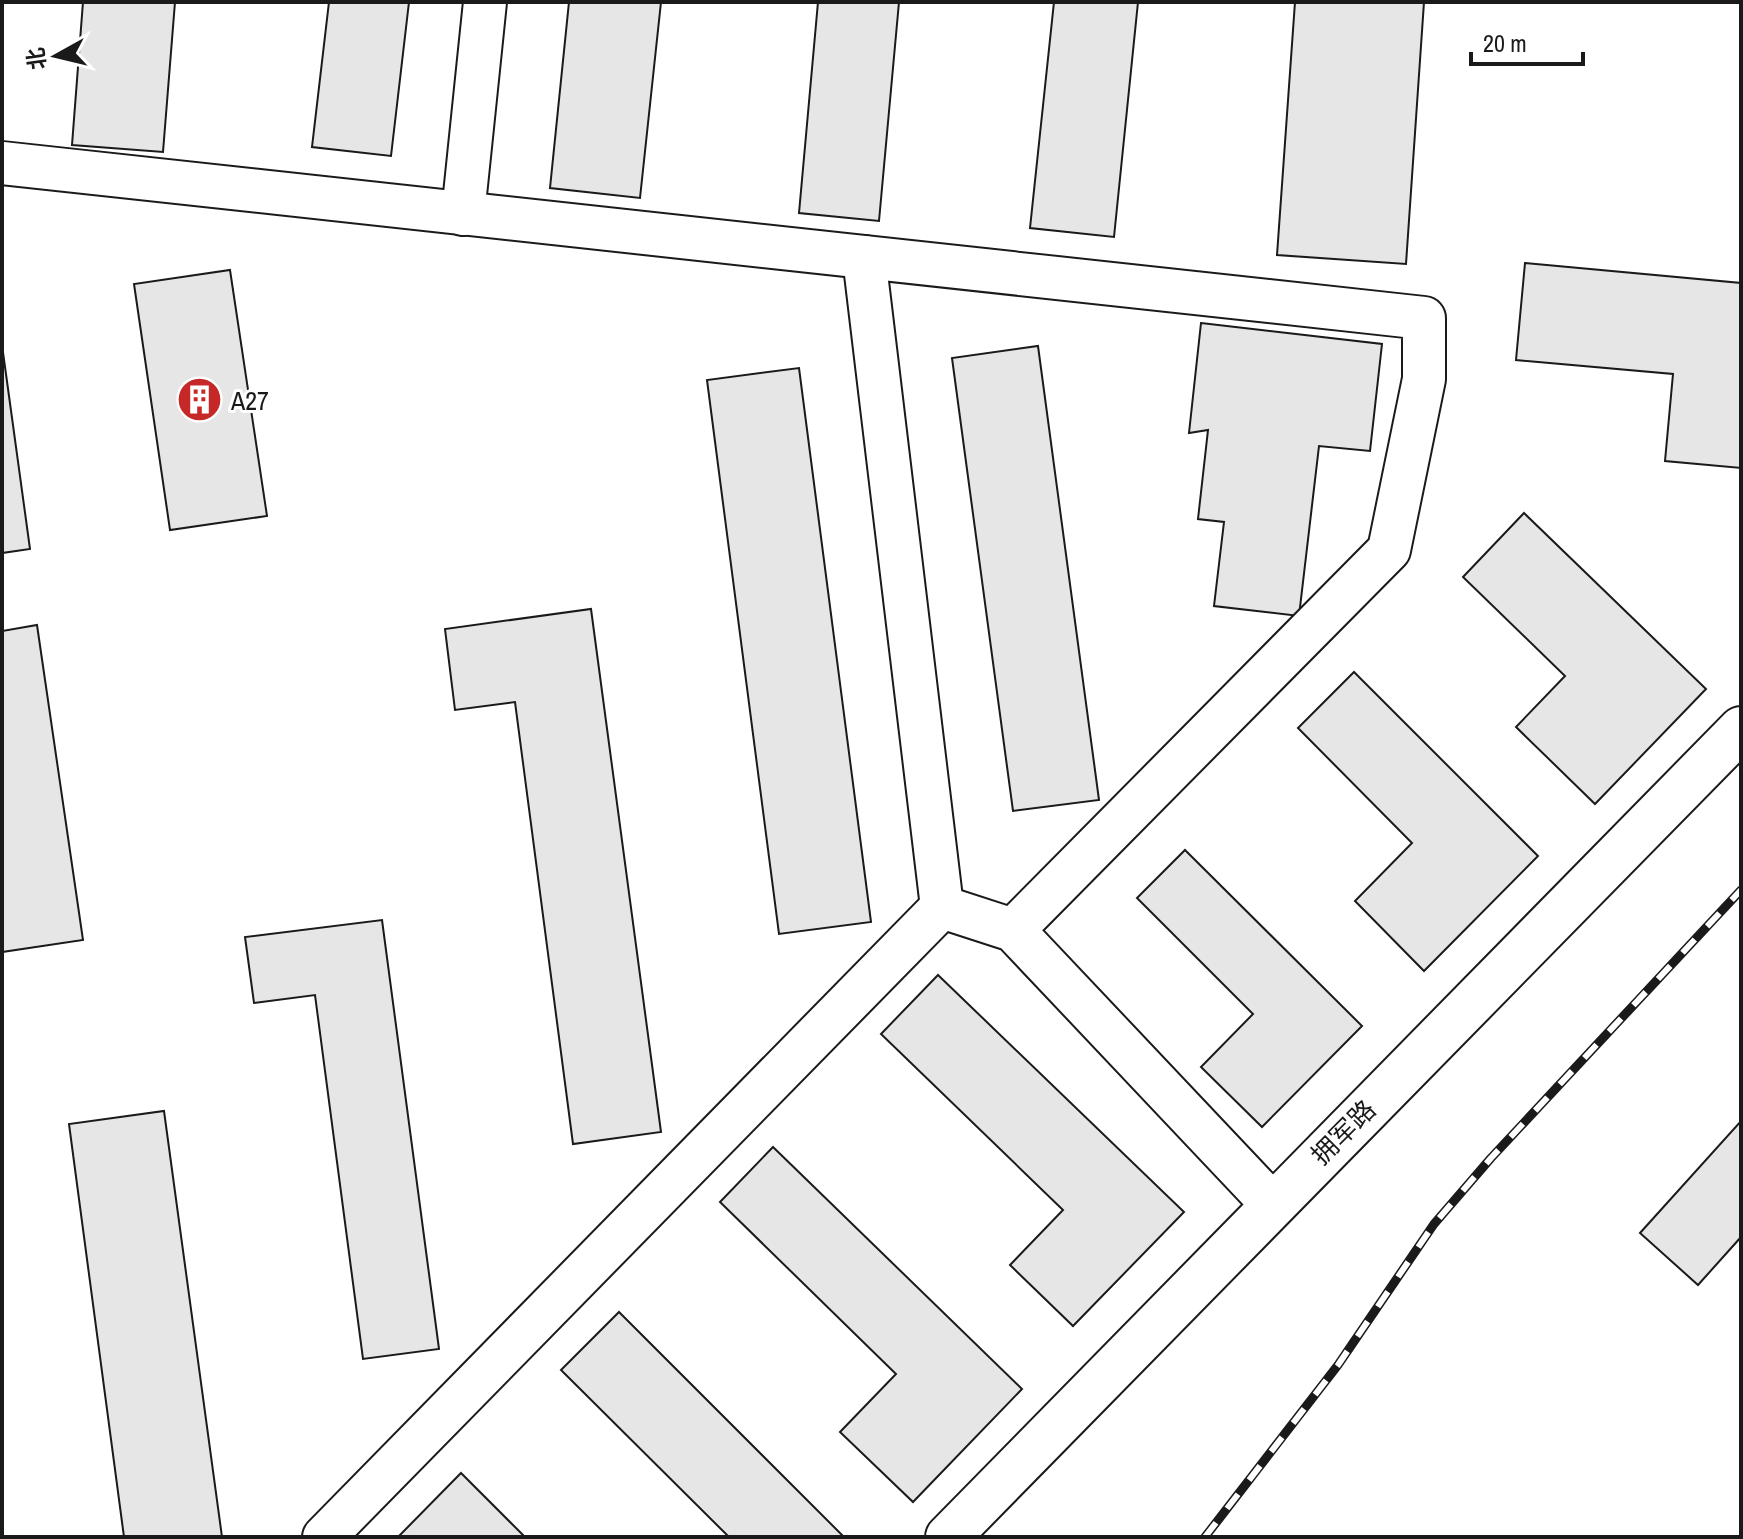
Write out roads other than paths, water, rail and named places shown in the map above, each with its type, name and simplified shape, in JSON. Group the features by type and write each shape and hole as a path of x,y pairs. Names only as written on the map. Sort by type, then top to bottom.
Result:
{"main road":[{"name":"拥军路","path":"948,1537 1741,729"}],"street":[{"path":"463,214 485,2"},
{"path":"2,163 1424,318 1424,379 1389,550 1013,930"},
{"path":"864,257 942,907"},
{"path":"942,907 1013,930 1272,1204"},
{"path":"324,1537 942,907"}],"railway":[{"path":"1205,1537 1338,1365 1434,1224 1491,1158 1741,890"}],"place":[{"name":"A27","path":"200,400"}]}
